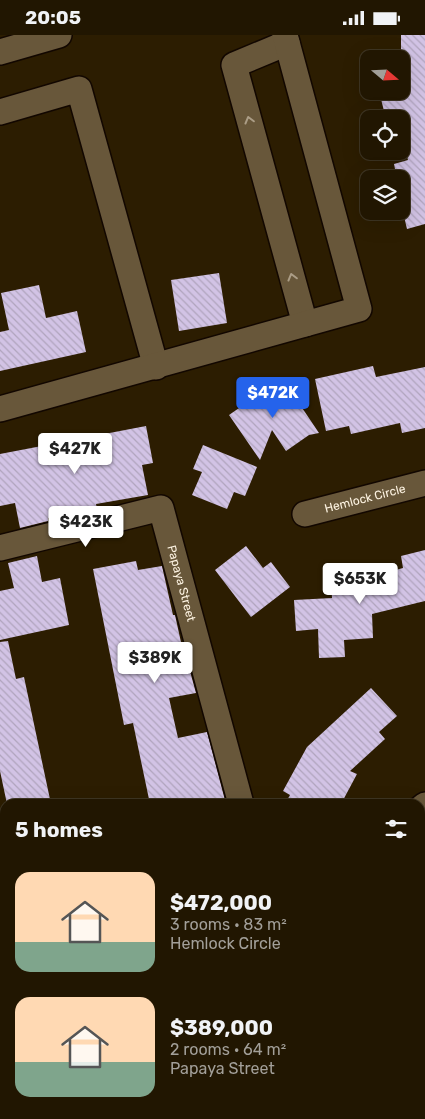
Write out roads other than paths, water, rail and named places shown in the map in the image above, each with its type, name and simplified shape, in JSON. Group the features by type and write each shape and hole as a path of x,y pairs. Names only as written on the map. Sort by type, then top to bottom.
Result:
{"street":[{"path":"0,52 59,35"},
{"path":"0,409 359,309 286,39 234,65 305,324"},
{"path":"0,112 79,89 156,367"},
{"name":"Hemlock Circle","path":"305,514 425,483"},
{"name":"Papaya Street","path":"0,548 161,508 240,799"}]}
